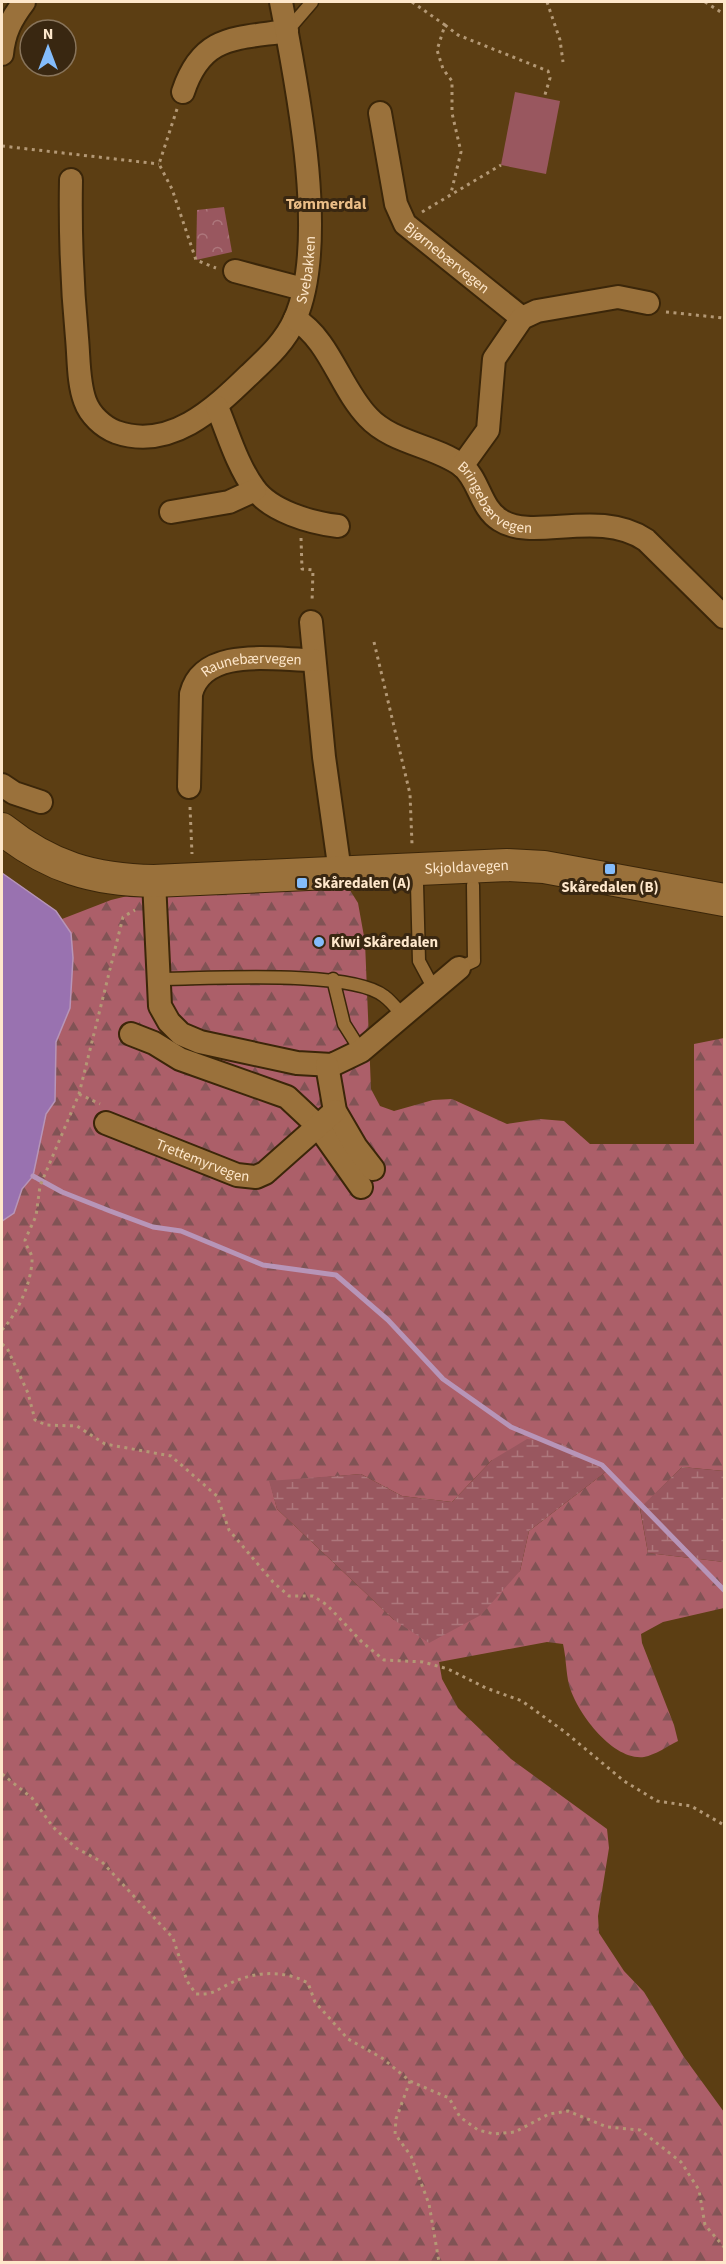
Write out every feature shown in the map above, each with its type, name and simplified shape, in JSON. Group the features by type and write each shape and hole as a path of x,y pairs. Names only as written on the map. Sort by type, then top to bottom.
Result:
{"main road":[{"name":"Skjoldavegen","path":"2,829 33,851 78,872 154,894 340,872 472,865 544,867 724,900"}],"street":[{"path":"2,54 10,21 24,2"},
{"name":"Svebakken","path":"71,180 70,256 80,378 86,402 95,418 108,429 128,436 148,437 172,431 199,420 217,407 276,350 295,319 303,289 311,242 310,206 281,2"},
{"path":"183,92 190,71 207,50 220,43 287,32"},
{"name":"Bjørnebærvegen","path":"380,113 396,204 405,224 522,318"},
{"path":"236,271 303,289"},
{"path":"462,466 488,430 495,359 522,318 537,310 618,297 648,303"},
{"name":"Bringebærvegen","path":"295,319 309,327 357,404 369,419 385,430 462,466 487,507 504,523 520,527 609,526 635,533 646,540 724,617"},
{"path":"217,407 255,490 284,510 323,524 338,526"},
{"path":"171,512 228,502 255,490"},
{"name":"Raunebærvegen","path":"311,622 313,660 340,872"},
{"name":"Raunebærvegen","path":"189,787 191,694 194,682 202,671 215,664 232,660 313,660"},
{"path":"2,785 14,793 41,802"},
{"path":"154,894 160,1006 169,1022 181,1034 221,1047 297,1063 327,1065 345,1060 361,1051 459,968"},
{"path":"131,1034 154,1043 180,1059 287,1097 327,1119 367,1178"},
{"path":"327,1065 327,1119"},
{"name":"Trettemyrvegen","path":"106,1123 246,1177 265,1173 327,1119"}],"lane":[{"path":"287,32 312,2"},
{"path":"417,884 419,961 434,989"},
{"path":"459,968 474,961 473,885"},
{"path":"333,979 344,1024 361,1051"},
{"path":"157,980 333,979 366,987 384,995 403,1016"}],"path":[{"path":"412,2 458,35 548,71 549,78 544,98"},
{"path":"547,2 560,40 563,62"},
{"path":"705,2 724,14"},
{"path":"445,25 437,50 443,69 452,81 452,113 462,153 455,169 451,193"},
{"path":"183,92 159,164 172,189 196,260 209,267 236,271"},
{"path":"2,146 159,164"},
{"path":"405,224 451,193 501,165"},
{"path":"648,303 671,314 724,318"},
{"path":"301,537 302,569 313,570 311,622"},
{"path":"374,642 410,794 412,852"},
{"path":"189,787 193,862"},
{"path":"2,1330 17,1309 28,1279 32,1254 25,1240 36,1216 40,1186 79,1094 123,917 138,909 154,894"},
{"path":"2,1344 7,1348 28,1393 35,1420 46,1425 77,1426 105,1444 171,1456 217,1496 229,1530 273,1582 289,1596 313,1596 327,1605 362,1642 384,1660 423,1662 448,1669 486,1688 522,1701 565,1732 624,1781 657,1801 690,1806 724,1825"},
{"path":"2,1774 32,1798 53,1827 76,1848 102,1862 173,1938 187,1981 196,1994 211,1995 232,1982 264,1974 294,1975 308,1983 315,2001 348,2039 382,2058 410,2081 449,2098 460,2117 478,2130 494,2134 515,2132 549,2114 568,2111 607,2127 640,2130 681,2162 699,2190 705,2225 724,2247"},
{"path":"410,2081 396,2119 395,2134 411,2156 429,2204 439,2262"}],"green space":[{"path":"515,92 560,101 546,174 501,165"},
{"path":"224,207 232,252 196,260 197,210"},
{"path":"348,887 358,903 365,942 371,1089 380,1106 394,1111 433,1100 452,1099 507,1124 540,1119 564,1121 590,1144 694,1144 694,1044 724,1038 724,1471 682,1467 640,1509 648,1553 724,1562 724,1608 663,1622 641,1634 642,1643 678,1741 644,1757 632,1756 609,1743 588,1721 573,1696 568,1680 563,1644 547,1642 439,1662 442,1679 458,1708 511,1759 607,1829 609,1848 598,1916 599,1933 624,1971 644,1992 684,2057 724,2112 724,2262 2,2262 2,1221 14,1213 22,1189 33,1176 46,1114 55,1101 56,1042 70,1008 73,958 71,933 62,919 111,900 144,892","holes":["492,1460 607,1471 529,1531 520,1571 394,1620 277,1509 270,1482 361,1474 402,1496 452,1502"]},
{"path":"527,1439 561,1443 607,1471 529,1531 520,1571 481,1615 429,1643 394,1620 277,1509 269,1481 361,1474 402,1496 452,1502 492,1460"},
{"path":"682,1467 724,1471 724,1562 648,1553 640,1508"}],"shaded area":[{"path":"2,873 56,911 71,933 73,958 70,1008 56,1042 55,1101 46,1114 33,1176 22,1189 14,1213 2,1221"}],"waterway":[{"path":"33,1176 62,1192 110,1211 153,1227 181,1231 263,1265 336,1275 388,1320 443,1379 511,1427 602,1465 724,1590"}],"place":[{"name":"Skåredalen (B)","path":"610,869"},
{"name":"Skåredalen (A)","path":"302,883"},
{"name":"Kiwi Skåredalen","path":"319,942"}],"district":[{"name":"Tømmerdal","path":"326,204"}]}
